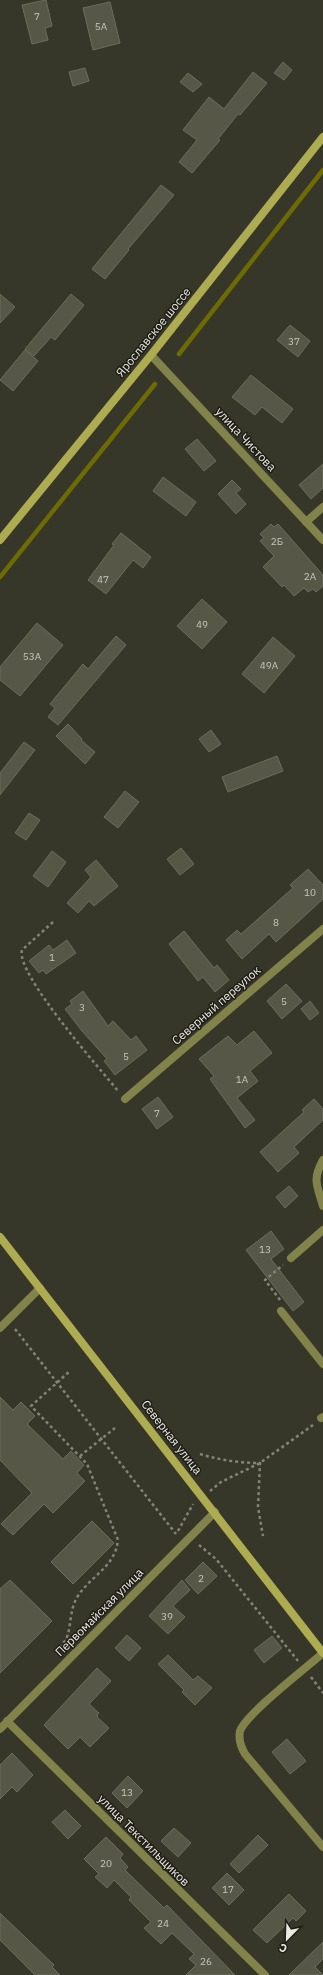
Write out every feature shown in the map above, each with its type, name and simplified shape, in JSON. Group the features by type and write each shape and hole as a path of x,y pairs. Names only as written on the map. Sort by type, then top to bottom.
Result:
{"main road":[{"name":"Ярославское шоссе","path":"0,540 151,355 323,137"},
{"name":"Северная улица","path":"0,1237 323,1653"}],"street":[{"name":"улица Чистова","path":"151,355 323,540"},
{"path":"306,522 323,507"},
{"name":"Северный переулок","path":"125,1099 323,929"},
{"path":"323,1160 316,1173 316,1184 323,1206"},
{"path":"291,1258 323,1230"},
{"path":"0,1328 40,1288"},
{"path":"281,1311 323,1364"},
{"name":"Первомайская улица","path":"0,1729 215,1512"},
{"path":"323,1653 256,1710 240,1731 239,1742 245,1754 323,1847"},
{"name":"улица Текстильщиков","path":"7,1722 265,1975"}],"path":[{"path":"53,922 22,950 22,960 33,981 63,1024 125,1099"},
{"path":"281,1311 280,1299 265,1280 291,1258"},
{"path":"8,1320 176,1534"},
{"path":"54,1659 67,1637 70,1615 79,1594 113,1558 117,1550 118,1540 87,1464 31,1406 70,1371"},
{"path":"221,1482 260,1463 322,1418"},
{"path":"80,1456 115,1428"},
{"path":"200,1454 227,1461 260,1463"},
{"path":"260,1463 258,1507 263,1536"},
{"path":"200,1546 216,1559 323,1693"}],"building":[{"path":"46,0 52,26 45,28 48,40 32,44 22,5"},
{"path":"110,2 120,43 93,50 83,8"},
{"path":"283,62 292,70 284,80 274,73"},
{"path":"85,68 89,81 73,86 69,72"},
{"path":"253,72 267,83 240,115 238,114 218,139 220,140 192,173 179,162 197,140 183,130 209,97 224,109"},
{"path":"188,73 202,84 193,92 180,82"},
{"path":"161,185 174,195 128,249 129,250 105,279 92,269"},
{"path":"0,294 15,307 0,323"},
{"path":"71,294 84,305 55,340 51,337 34,356 25,349"},
{"path":"290,325 310,341 298,357 277,340"},
{"path":"25,350 38,361 13,391 0,380"},
{"path":"251,375 293,409 282,423 262,407 255,415 232,397"},
{"path":"197,439 216,461 204,471 185,449"},
{"path":"323,464 323,488 311,499 299,485"},
{"path":"163,477 196,502 186,516 153,491"},
{"path":"232,480 241,489 236,493 246,504 236,514 218,494"},
{"path":"271,524 274,527 278,524 323,575 323,586 316,592 313,589 308,592 304,588 294,596 284,585 282,587 263,567 274,556 260,541 264,538 260,534"},
{"path":"121,533 151,557 143,568 133,560 106,594 88,580"},
{"path":"202,599 227,622 202,649 177,626"},
{"path":"37,623 63,645 20,696 0,680 0,667"},
{"path":"116,636 126,645 58,725 48,717 55,708 50,704 83,664 88,669"},
{"path":"273,637 295,656 264,693 242,674"},
{"path":"68,724 82,739 81,740 95,752 85,764 56,736"},
{"path":"211,730 221,744 209,752 199,739"},
{"path":"24,742 35,750 0,795 0,773"},
{"path":"277,756 283,771 228,792 222,777"},
{"path":"125,791 139,802 118,828 104,817"},
{"path":"29,813 40,820 26,840 15,833"},
{"path":"181,848 194,864 180,875 167,859"},
{"path":"52,851 66,862 48,887 33,876"},
{"path":"96,860 118,886 94,906 89,901 78,913 67,903 91,877 85,870"},
{"path":"308,869 323,885 323,899 276,942 269,934 242,959 226,940 237,930 241,934 293,888 290,885"},
{"path":"184,931 214,968 217,965 229,980 215,992 203,977 198,981 169,944"},
{"path":"67,940 76,953 46,974 43,970 39,973 29,961 49,945 53,950"},
{"path":"286,984 302,1001 282,1019 267,1001"},
{"path":"83,991 108,1026 113,1021 131,1040 136,1036 147,1050 115,1075 104,1061 107,1059 65,1009 72,1004 70,1001"},
{"path":"310,1001 319,1013 310,1020 301,1009"},
{"path":"254,1031 272,1053 250,1071 258,1081 237,1098 255,1120 245,1128 210,1079 214,1076 199,1059 228,1036 237,1045"},
{"path":"158,1097 173,1117 157,1129 142,1109"},
{"path":"314,1099 323,1109 323,1120 294,1147 299,1153 278,1172 260,1152 304,1112 302,1110"},
{"path":"289,1186 298,1196 285,1208 276,1197"},
{"path":"271,1231 284,1249 271,1259 304,1302 293,1311 246,1250"},
{"path":"0,1397 13,1410 21,1402 35,1416 27,1424 63,1459 71,1451 84,1465 77,1473 85,1481 53,1513 44,1504 13,1535 1,1524 32,1493 0,1460"},
{"path":"92,1521 114,1543 73,1584 51,1562"},
{"path":"203,1562 217,1576 198,1594 185,1580"},
{"path":"10,1580 52,1621 0,1673 0,1589"},
{"path":"182,1580 190,1590 173,1606 185,1617 168,1634 149,1616"},
{"path":"127,1635 141,1648 129,1661 115,1648"},
{"path":"272,1636 282,1648 264,1663 254,1650"},
{"path":"168,1655 193,1680 198,1676 212,1688 195,1705 182,1692 184,1690 158,1664"},
{"path":"97,1668 111,1681 89,1704 99,1713 97,1715 98,1718 109,1728 90,1747 80,1737 68,1749 44,1725"},
{"path":"287,1739 306,1761 290,1774 272,1752"},
{"path":"12,1753 33,1775 17,1792 12,1787 0,1799 0,1765"},
{"path":"128,1776 143,1791 127,1808 112,1793"},
{"path":"65,1810 81,1826 68,1839 52,1822"},
{"path":"174,1828 191,1843 178,1857 161,1841"},
{"path":"258,1835 268,1845 239,1873 230,1864"},
{"path":"106,1837 123,1854 120,1858 128,1867 125,1870 164,1908 167,1905 235,1975 186,1975 196,1965 189,1959 194,1954 172,1933 161,1944 144,1928 151,1922 129,1900 131,1897 114,1880 107,1888 95,1877 99,1874 84,1859"},
{"path":"227,1873 244,1890 229,1905 212,1888"},
{"path":"289,1894 306,1911 296,1921 293,1918 267,1943 253,1930"},
{"path":"0,1913 54,1965 52,1967 60,1975 35,1975 0,1940"},
{"path":"323,1942 323,1959 315,1967 323,1975 289,1975"}],"waterway":[{"path":"179,354 323,170"},
{"path":"0,577 155,384"}]}
